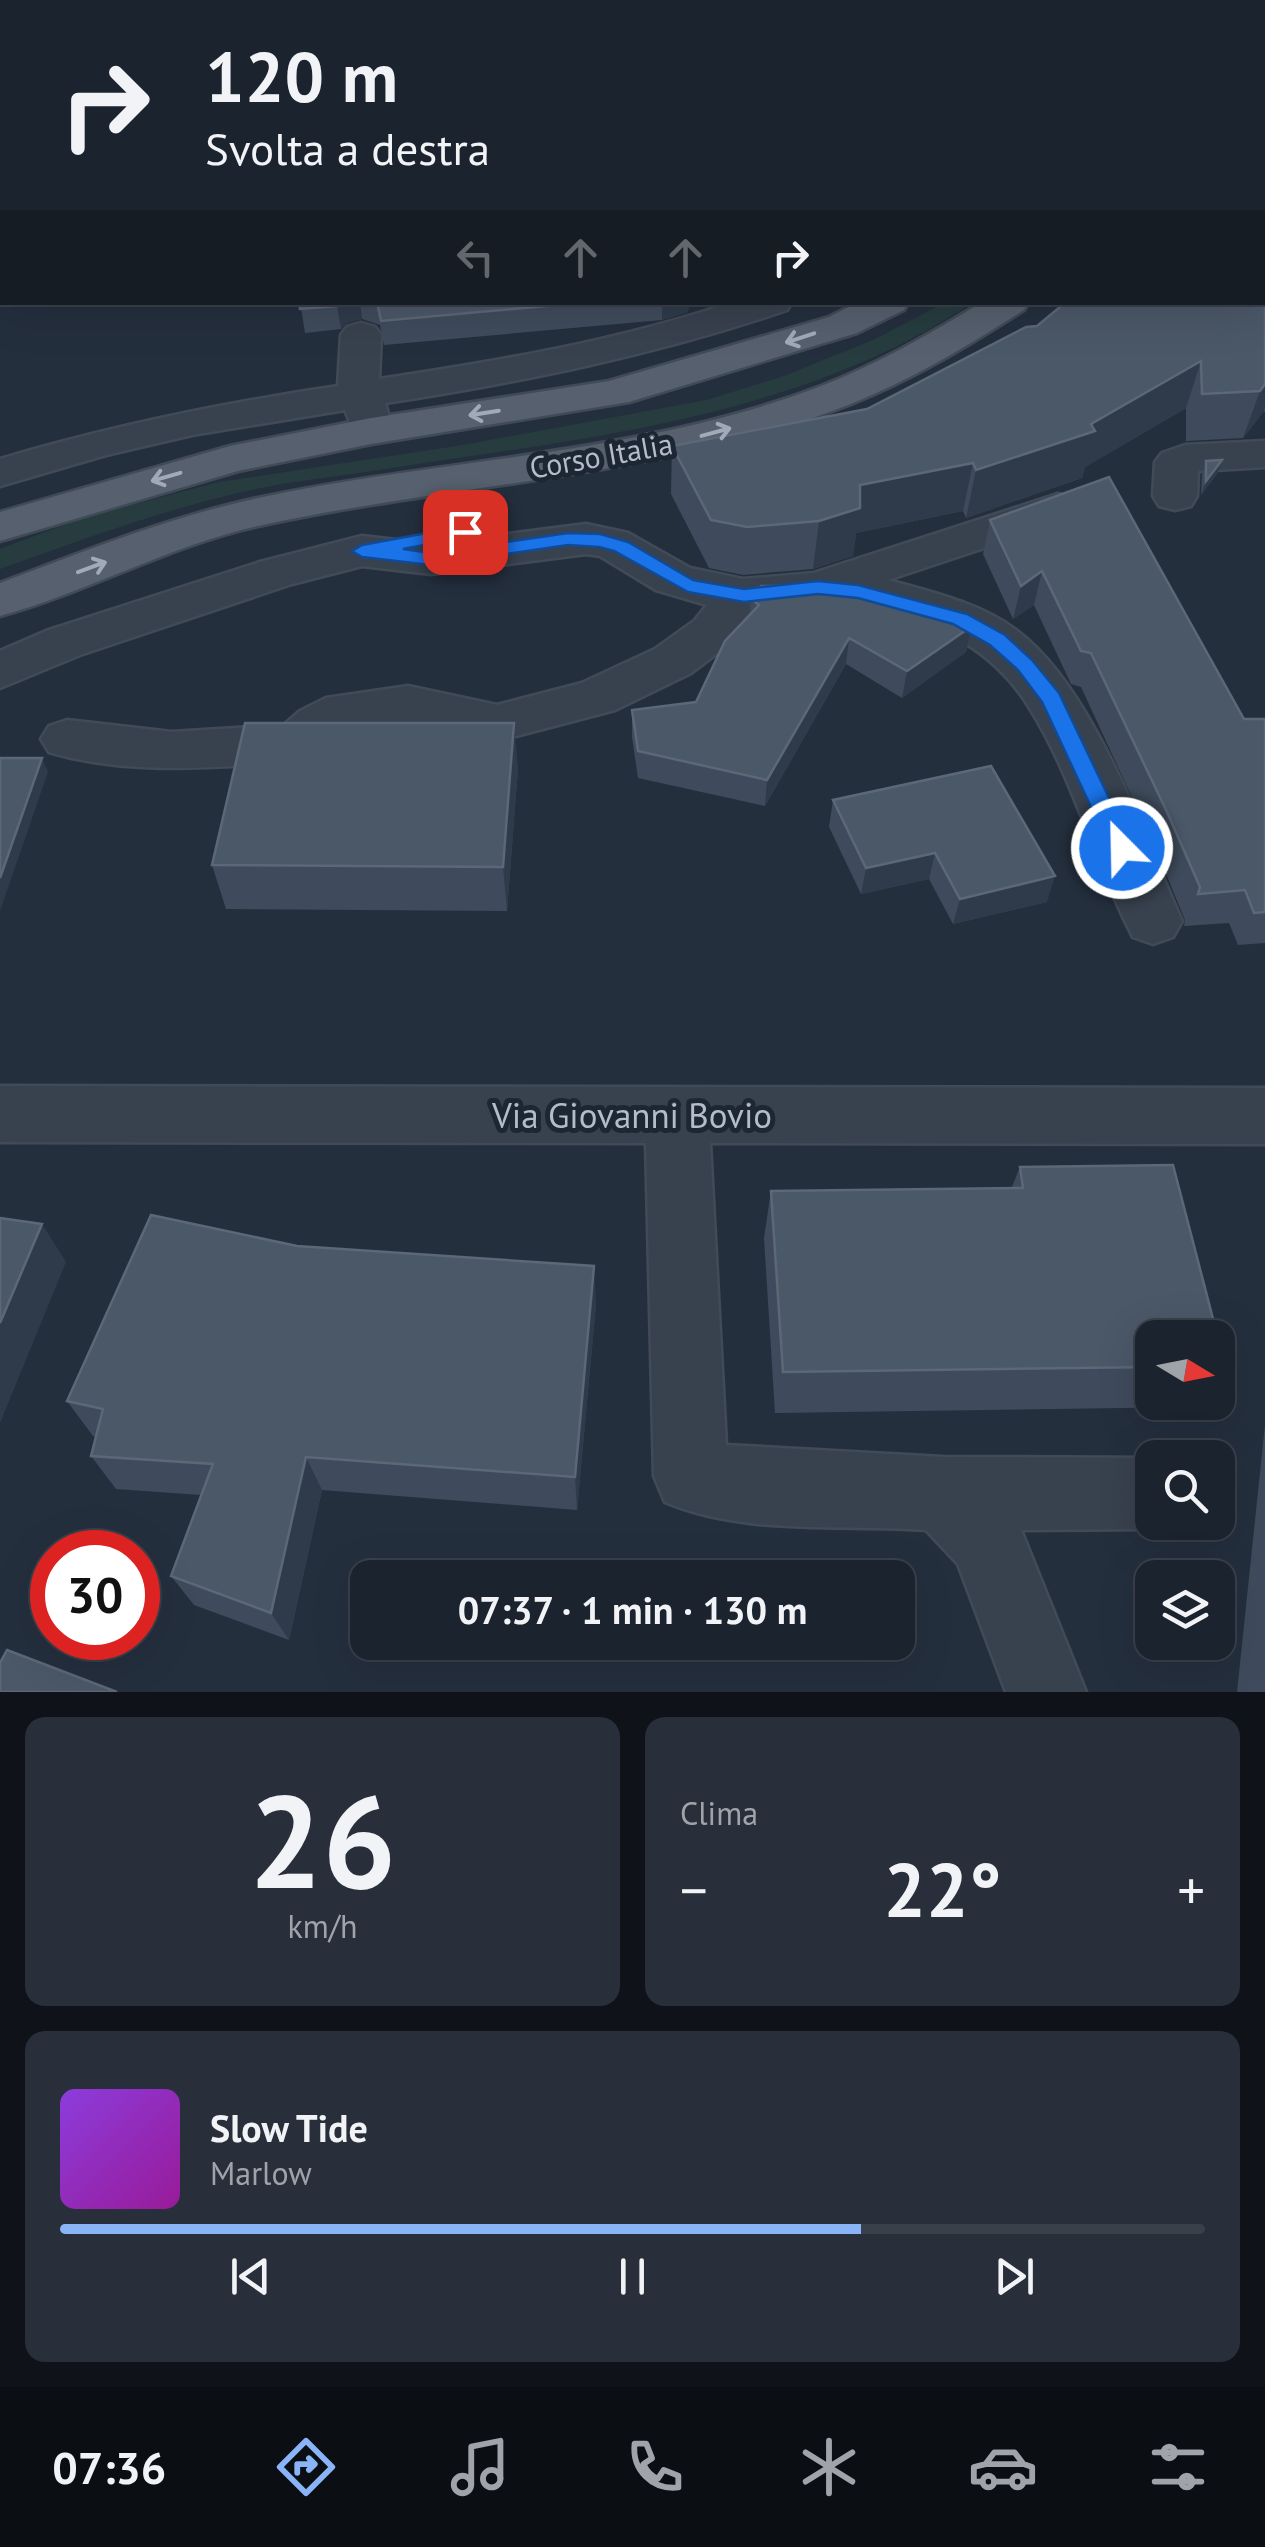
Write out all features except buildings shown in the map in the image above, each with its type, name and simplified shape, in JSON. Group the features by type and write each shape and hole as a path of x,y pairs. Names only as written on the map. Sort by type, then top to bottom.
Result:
{"main road":[{"name":"Corso Italia","path":"0,527 230,459 367,412 614,392 826,330 883,305"},
{"name":"Corso Italia","path":"0,600 256,513 668,445 808,408 919,361 1005,305"}],"street":[{"name":"Corso Italia","path":"0,473 52,455 243,412 367,412 702,330 765,305"},
{"path":"361,335 358,384 367,412"},
{"path":"1175,496 1177,462 1185,458 1265,454"},
{"path":"818,588 952,545 1098,491"},
{"path":"0,671 81,637 277,573 362,551 634,508"},
{"path":"362,551 431,559 568,539 600,540 621,546 688,586 744,595 818,588 887,596 960,619 998,640 1025,665 1051,698 1090,775 1153,921"},
{"path":"67,739 172,751 297,743 318,724 344,711 408,704 497,723 596,697 673,661 711,633 744,595"},
{"name":"Via Giovanni Bovio","path":"0,1114 1265,1116"},
{"path":"677,1115 691,1476 737,1486 868,1488 943,1494 1135,1492"},
{"path":"943,1494 987,1538 1046,1692"}],"green space":[{"path":"940,305 969,305 904,342 833,374 759,399 605,435 255,489 148,518 0,569 0,549 85,517 219,482 463,445 706,400 784,376 875,339"}],"route":[{"path":"465,532 362,551 431,559 568,539 600,540 621,546 688,586 744,595 818,588 858,592 887,596 960,619 998,640 1025,665 1051,698 1122,848"}]}
